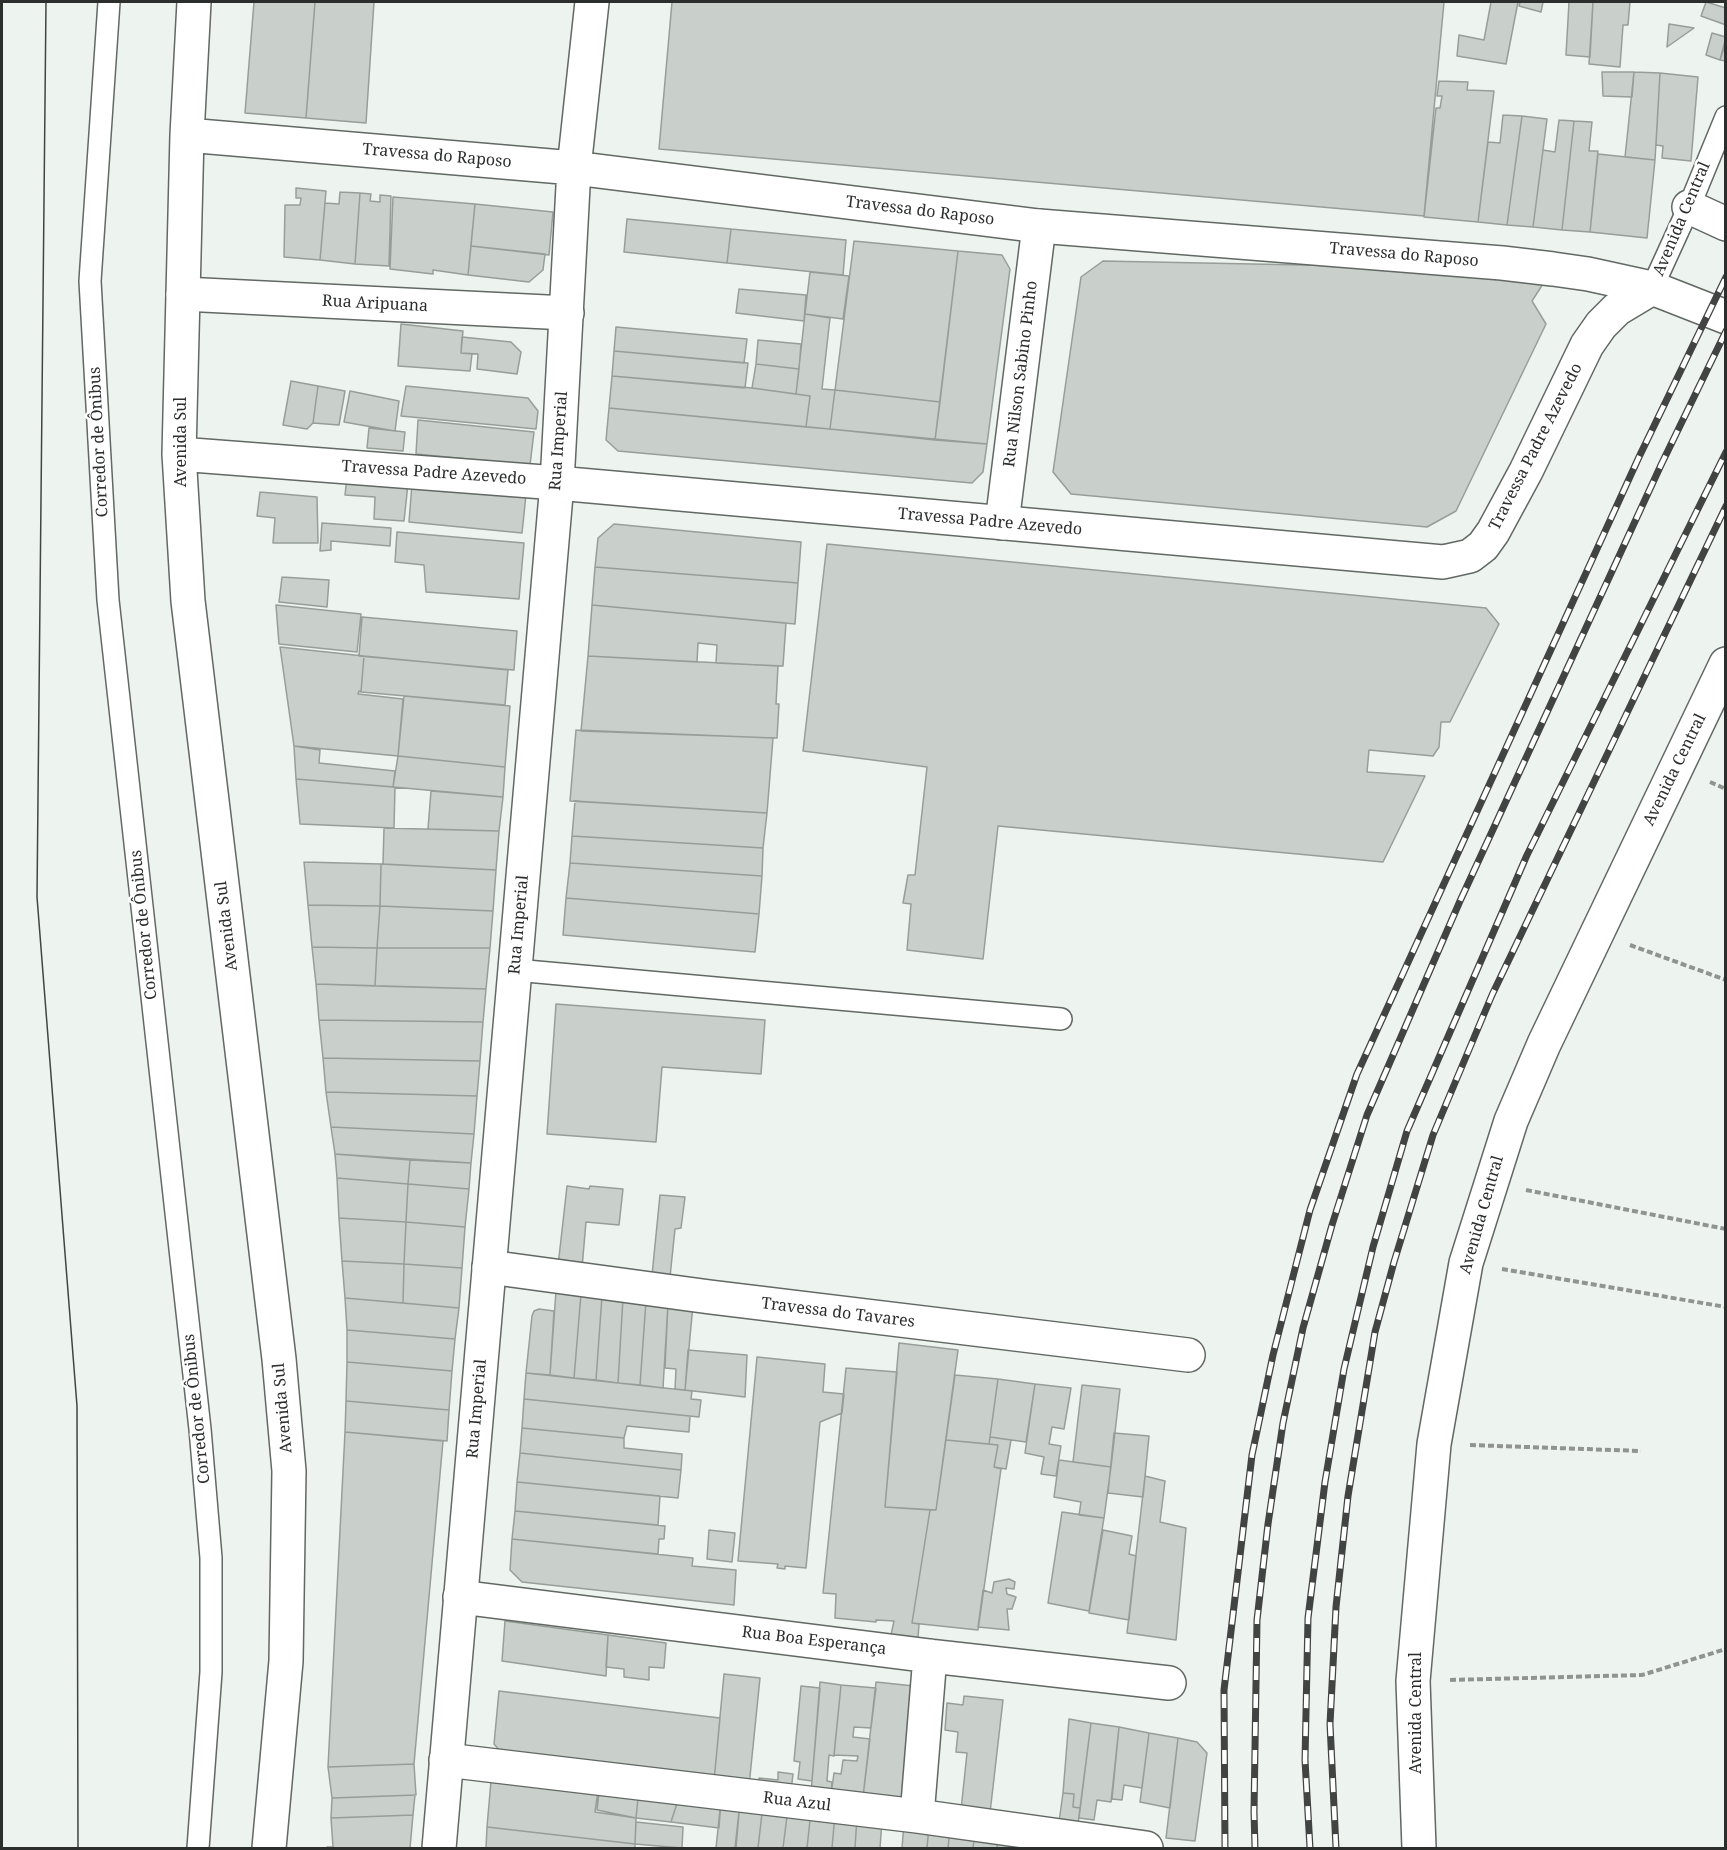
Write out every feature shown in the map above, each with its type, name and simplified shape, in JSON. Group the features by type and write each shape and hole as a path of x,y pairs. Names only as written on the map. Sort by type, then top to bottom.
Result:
{"street":[{"name":"Avenida Sul","path":"194,2 187,135 179,454 188,601 277,1348 289,1472 286,1661 269,1848"},
{"name":"Rua Imperial","path":"439,1848 557,483 574,168 592,2"},
{"name":"Travessa do Raposo","path":"187,135 574,168 1039,226 1512,264 1588,273 1652,288 1725,317"},
{"path":"1689,207 1725,224"},
{"name":"Rua Nilson Sabino Pinho","path":"1002,523 1039,226"},
{"name":"Travessa Padre Azevedo","path":"179,454 557,483 1443,562 1470,556 1483,546 1493,532 1587,345 1601,325 1617,309 1652,288"},
{"name":"Rua Aripuana","path":"183,294 567,313"},
{"name":"Avenida Central","path":"1419,1848 1413,1681 1434,1444 1466,1263 1490,1183 1525,1088 1596,933 1725,664"},
{"name":"Travessa do Tavares","path":"489,1267 734,1300 1188,1355"},
{"name":"Rua Boa Esperança","path":"460,1597 930,1656 1168,1683"},
{"path":"917,1816 930,1656"},
{"name":"Rua Azul","path":"446,1760 917,1816 1146,1848"}],"lane":[{"name":"Corredor de Ônibus","path":"109,2 90,281 108,600 200,1429 211,1558 211,1672 198,1848"},
{"name":"Avenida Central","path":"1652,288 1689,207 1725,117"},
{"path":"515,970 1061,1019"}],"path":[{"path":"1596,933 1725,980"},
{"path":"1490,1183 1725,1228"},
{"path":"1466,1263 1725,1307"},
{"path":"1434,1444 1641,1451"},
{"path":"1413,1681 1642,1675 1725,1649"}],"building":[{"path":"254,2 315,2 306,118 245,113"},
{"path":"315,2 374,2 366,123 306,118"},
{"path":"672,2 1444,2 1424,216 659,149"},
{"path":"1491,2 1518,2 1506,64 1457,56 1459,35 1484,40"},
{"path":"1520,2 1543,2 1541,12 1519,6"},
{"path":"1569,2 1593,2 1590,57 1566,55"},
{"path":"1593,2 1630,2 1628,25 1623,25 1620,67 1589,64"},
{"path":"1706,2 1726,8 1726,25 1701,16"},
{"path":"1669,24 1694,28 1667,47"},
{"path":"1712,33 1726,37 1720,60 1706,55"},
{"path":"1726,42 1726,61 1720,60"},
{"path":"1602,72 1634,72 1632,97 1603,96"},
{"path":"1634,72 1660,73 1655,160 1625,157"},
{"path":"1660,73 1698,77 1691,161 1662,158 1663,146 1656,145"},
{"path":"1439,81 1468,82 1467,90 1494,91 1478,222 1424,217 1436,108 1440,108 1442,96 1437,96"},
{"path":"1503,115 1522,116 1507,225 1478,222 1488,142 1500,143"},
{"path":"1522,116 1547,119 1533,227 1507,225"},
{"path":"1559,120 1574,121 1562,230 1533,227 1543,150 1555,152"},
{"path":"1574,121 1592,122 1589,151 1598,151 1590,232 1562,230"},
{"path":"1598,154 1655,160 1647,238 1590,232"},
{"path":"296,188 326,191 320,260 284,257 285,205 300,205 301,198 296,198"},
{"path":"340,192 360,193 355,264 320,260 325,203 339,204"},
{"path":"360,193 371,194 370,201 380,202 380,195 391,196 389,266 355,264"},
{"path":"393,197 475,204 468,275 433,270 433,274 390,269"},
{"path":"475,204 553,212 549,255 471,246"},
{"path":"627,219 731,229 727,263 624,252"},
{"path":"731,229 846,240 843,275 727,263"},
{"path":"854,241 958,251 940,402 835,390"},
{"path":"471,246 545,254 543,270 529,282 468,275"},
{"path":"958,251 1002,255 1010,269 987,444 935,440"},
{"path":"1103,261 1552,270 1532,301 1546,324 1456,511 1427,527 1071,494 1053,472 1081,277"},
{"path":"810,272 849,276 843,319 805,314"},
{"path":"739,289 806,295 804,321 736,313"},
{"path":"805,314 830,318 822,389 835,390 830,429 806,427 810,396 796,394"},
{"path":"401,324 463,331 461,353 472,354 470,371 398,366"},
{"path":"616,327 747,339 744,363 614,351"},
{"path":"462,337 511,342 521,352 517,374 477,369 478,354 461,353"},
{"path":"758,340 801,344 799,369 756,364"},
{"path":"614,351 748,363 745,388 612,376"},
{"path":"756,364 799,369 796,394 752,388"},
{"path":"612,376 752,388 810,396 806,427 609,408"},
{"path":"291,381 318,386 313,423 307,429 283,425"},
{"path":"318,386 345,391 339,425 313,423"},
{"path":"406,386 528,398 538,411 536,429 401,416"},
{"path":"835,390 940,402 935,440 830,429"},
{"path":"350,391 399,401 395,431 344,422"},
{"path":"609,408 987,444 983,472 972,483 618,451 606,440"},
{"path":"418,420 534,432 530,465 416,454"},
{"path":"369,428 405,432 403,451 367,448"},
{"path":"347,477 408,484 404,521 374,519 375,497 345,495"},
{"path":"412,484 526,495 522,533 409,522"},
{"path":"260,492 317,497 318,543 273,543 275,518 257,516"},
{"path":"322,523 391,528 390,546 331,541 331,550 320,551"},
{"path":"614,524 801,542 798,583 595,567 598,538"},
{"path":"397,532 524,543 519,599 426,592 424,565 395,562"},
{"path":"827,544 1486,608 1499,624 1450,722 1441,722 1439,747 1433,756 1369,750 1367,772 1425,776 1383,862 998,826 983,959 907,950 911,904 903,903 908,875 915,875 927,767 803,751"},
{"path":"595,567 798,583 795,624 592,605"},
{"path":"282,577 329,580 327,607 279,602"},
{"path":"276,605 361,614 357,652 279,644"},
{"path":"592,605 786,623 783,666 716,663 717,645 698,643 697,662 588,656"},
{"path":"362,617 517,631 514,670 359,656"},
{"path":"280,647 364,656 361,692 359,691 358,694 403,699 398,756 294,746"},
{"path":"364,656 508,670 505,705 361,692"},
{"path":"588,656 778,666 777,738 581,731"},
{"path":"404,696 510,706 505,767 398,756"},
{"path":"576,730 773,738 767,813 570,801"},
{"path":"294,746 320,750 319,763 395,771 393,787 296,779"},
{"path":"398,756 505,767 503,797 393,787"},
{"path":"296,779 395,787 394,828 300,824"},
{"path":"431,791 503,797 499,831 428,829"},
{"path":"575,801 767,813 763,848 572,836"},
{"path":"384,828 499,831 496,870 383,864"},
{"path":"572,836 763,848 762,876 570,863"},
{"path":"304,862 381,864 380,906 308,905"},
{"path":"570,863 762,876 759,914 566,898"},
{"path":"381,864 496,870 493,911 380,906"},
{"path":"566,898 759,914 755,952 563,935"},
{"path":"308,905 380,906 377,948 312,947"},
{"path":"380,906 493,911 490,948 377,948"},
{"path":"312,947 377,948 375,986 316,984"},
{"path":"377,948 490,948 486,989 375,986"},
{"path":"316,984 486,989 483,1022 319,1020"},
{"path":"556,1004 765,1020 761,1074 662,1067 656,1142 547,1134"},
{"path":"319,1020 483,1022 480,1061 323,1058"},
{"path":"323,1058 480,1061 477,1096 326,1092"},
{"path":"326,1092 477,1096 474,1134 331,1127"},
{"path":"331,1127 474,1134 471,1163 335,1154"},
{"path":"335,1154 410,1160 408,1184 337,1178"},
{"path":"410,1160 471,1163 469,1189 408,1184"},
{"path":"337,1178 408,1184 406,1222 339,1218"},
{"path":"408,1184 469,1189 465,1227 406,1222"},
{"path":"567,1186 589,1189 590,1186 623,1189 619,1225 586,1222 582,1268 558,1266"},
{"path":"660,1195 685,1197 681,1228 675,1229 670,1277 652,1275"},
{"path":"339,1218 406,1222 404,1264 342,1261"},
{"path":"406,1222 465,1227 462,1268 404,1264"},
{"path":"342,1261 404,1264 403,1303 345,1298"},
{"path":"404,1264 462,1268 459,1308 403,1303"},
{"path":"556,1291 581,1294 574,1378 550,1375"},
{"path":"581,1294 602,1296 596,1380 574,1378"},
{"path":"602,1296 623,1298 618,1383 596,1380"},
{"path":"345,1298 459,1308 455,1339 347,1330"},
{"path":"623,1298 646,1301 640,1385 618,1383"},
{"path":"646,1301 668,1303 663,1388 640,1385"},
{"path":"668,1303 693,1305 685,1390 675,1389 676,1369 665,1368"},
{"path":"539,1309 554,1311 550,1375 526,1373 532,1316 534,1311"},
{"path":"347,1330 455,1339 452,1371 347,1362"},
{"path":"899,1343 958,1350 936,1510 885,1507"},
{"path":"688,1350 747,1355 745,1397 685,1390"},
{"path":"757,1357 825,1364 823,1392 844,1394 842,1413 820,1422 806,1568 785,1566 785,1569 777,1568 778,1564 738,1561"},
{"path":"347,1362 452,1371 449,1410 346,1401"},
{"path":"846,1368 897,1372 885,1507 930,1510 912,1623 919,1624 918,1638 891,1635 894,1621 876,1620 876,1622 835,1618 836,1594 823,1593"},
{"path":"526,1373 692,1391 691,1399 701,1400 699,1417 524,1399"},
{"path":"955,1375 998,1379 989,1444 946,1440"},
{"path":"998,1379 1035,1384 1026,1442 990,1437"},
{"path":"1035,1384 1071,1388 1064,1429 1052,1427 1049,1444 1061,1446 1056,1476 1041,1474 1044,1457 1025,1453"},
{"path":"1082,1385 1120,1389 1111,1467 1073,1462"},
{"path":"524,1399 690,1416 689,1432 627,1426 624,1438 522,1428"},
{"path":"346,1401 449,1410 447,1441 345,1432"},
{"path":"522,1428 624,1438 624,1448 682,1454 681,1470 520,1453"},
{"path":"345,1432 443,1441 414,1764 328,1767"},
{"path":"1114,1433 1149,1436 1143,1497 1108,1493"},
{"path":"990,1437 1011,1440 1006,1469 994,1467 998,1445 989,1444"},
{"path":"946,1440 998,1445 994,1467 1001,1469 978,1630 912,1623 930,1510 936,1510"},
{"path":"520,1453 681,1470 678,1498 517,1482"},
{"path":"1059,1460 1111,1467 1104,1518 1079,1515 1081,1502 1054,1497"},
{"path":"1145,1476 1165,1481 1160,1522 1186,1528 1176,1640 1127,1633"},
{"path":"517,1482 660,1496 658,1525 515,1511"},
{"path":"515,1511 665,1526 664,1539 659,1539 658,1554 512,1539"},
{"path":"1062,1512 1104,1518 1089,1611 1048,1603"},
{"path":"709,1530 735,1533 732,1562 707,1559"},
{"path":"1103,1530 1132,1536 1129,1554 1136,1556 1129,1620 1089,1613"},
{"path":"512,1539 693,1558 692,1566 736,1570 734,1605 522,1582 510,1570"},
{"path":"1009,1579 1015,1582 1014,1589 1006,1588 1007,1594 1016,1597 1012,1609 1007,1609 1009,1630 978,1627 983,1590 992,1593 994,1582"},
{"path":"505,1621 608,1635 606,1676 502,1661"},
{"path":"608,1635 666,1643 664,1668 649,1667 649,1680 624,1677 624,1669 606,1667"},
{"path":"724,1674 760,1678 749,1786 714,1781"},
{"path":"820,1682 841,1685 834,1756 829,1755 827,1781 832,1782 831,1795 811,1793"},
{"path":"876,1682 914,1686 902,1801 863,1797"},
{"path":"841,1685 876,1688 871,1728 854,1727 853,1737 870,1739 863,1797 831,1795 834,1773 841,1774 843,1760 857,1761 858,1756 834,1755"},
{"path":"801,1686 820,1688 812,1781 798,1779 800,1762 794,1761"},
{"path":"499,1691 720,1718 714,1781 502,1753 494,1744"},
{"path":"964,1696 1003,1700 990,1813 961,1810 967,1753 956,1752 958,1732 945,1730 947,1703 963,1705"},
{"path":"1069,1719 1091,1723 1080,1808 1073,1807 1074,1794 1063,1793"},
{"path":"1091,1723 1119,1727 1111,1802 1097,1800 1094,1820 1079,1818"},
{"path":"1119,1727 1149,1733 1142,1788 1124,1785 1122,1800 1112,1799"},
{"path":"1149,1733 1178,1738 1170,1808 1140,1802"},
{"path":"1178,1738 1197,1742 1207,1753 1195,1841 1166,1838"},
{"path":"414,1764 416,1795 332,1798 328,1767"},
{"path":"778,1772 793,1774 791,1791 758,1787 759,1778 778,1780"},
{"path":"491,1781 599,1784 595,1812 636,1818 635,1844 487,1827"},
{"path":"600,1784 639,1789 636,1818 597,1810"},
{"path":"639,1789 680,1794 671,1822 636,1818"},
{"path":"1063,1793 1074,1794 1073,1807 1080,1808 1078,1824 1059,1822"},
{"path":"680,1794 721,1800 719,1828 671,1822"},
{"path":"415,1795 413,1815 331,1818 332,1798"},
{"path":"721,1800 740,1802 735,1848 716,1848"},
{"path":"740,1802 763,1805 758,1848 736,1848"},
{"path":"763,1805 788,1808 783,1848 758,1848"},
{"path":"788,1808 811,1811 807,1848 783,1848"},
{"path":"811,1811 835,1814 832,1848 807,1848"},
{"path":"835,1814 857,1817 855,1848 832,1848"},
{"path":"413,1815 410,1848 327,1848 333,1847 331,1818"},
{"path":"857,1817 882,1820 880,1848 855,1848"},
{"path":"636,1822 683,1827 682,1848 635,1844"},
{"path":"904,1823 929,1826 927,1848 902,1848"},
{"path":"929,1826 950,1829 948,1848 927,1848"},
{"path":"487,1827 635,1844 635,1848 486,1848"},
{"path":"950,1829 975,1832 973,1848 948,1848"},
{"path":"975,1832 998,1835 997,1848 973,1848"},
{"path":"998,1835 1022,1838 1021,1848 997,1848"}],"tram line":[{"path":"46,2 37,897 77,1406 78,1848"}],"railway":[{"path":"1225,1848 1224,1690 1252,1455 1273,1355 1310,1210 1357,1074 1639,457 1726,277"},
{"path":"1255,1848 1257,1620 1268,1524 1283,1423 1303,1328 1332,1225 1367,1115 1460,901 1661,465 1726,331"},
{"path":"1310,1848 1305,1760 1308,1618 1325,1482 1344,1369 1373,1247 1407,1131 1527,855 1726,452"},
{"path":"1336,1848 1330,1724 1336,1607 1348,1496 1375,1332 1394,1262 1433,1135 1492,995 1726,506"}]}
